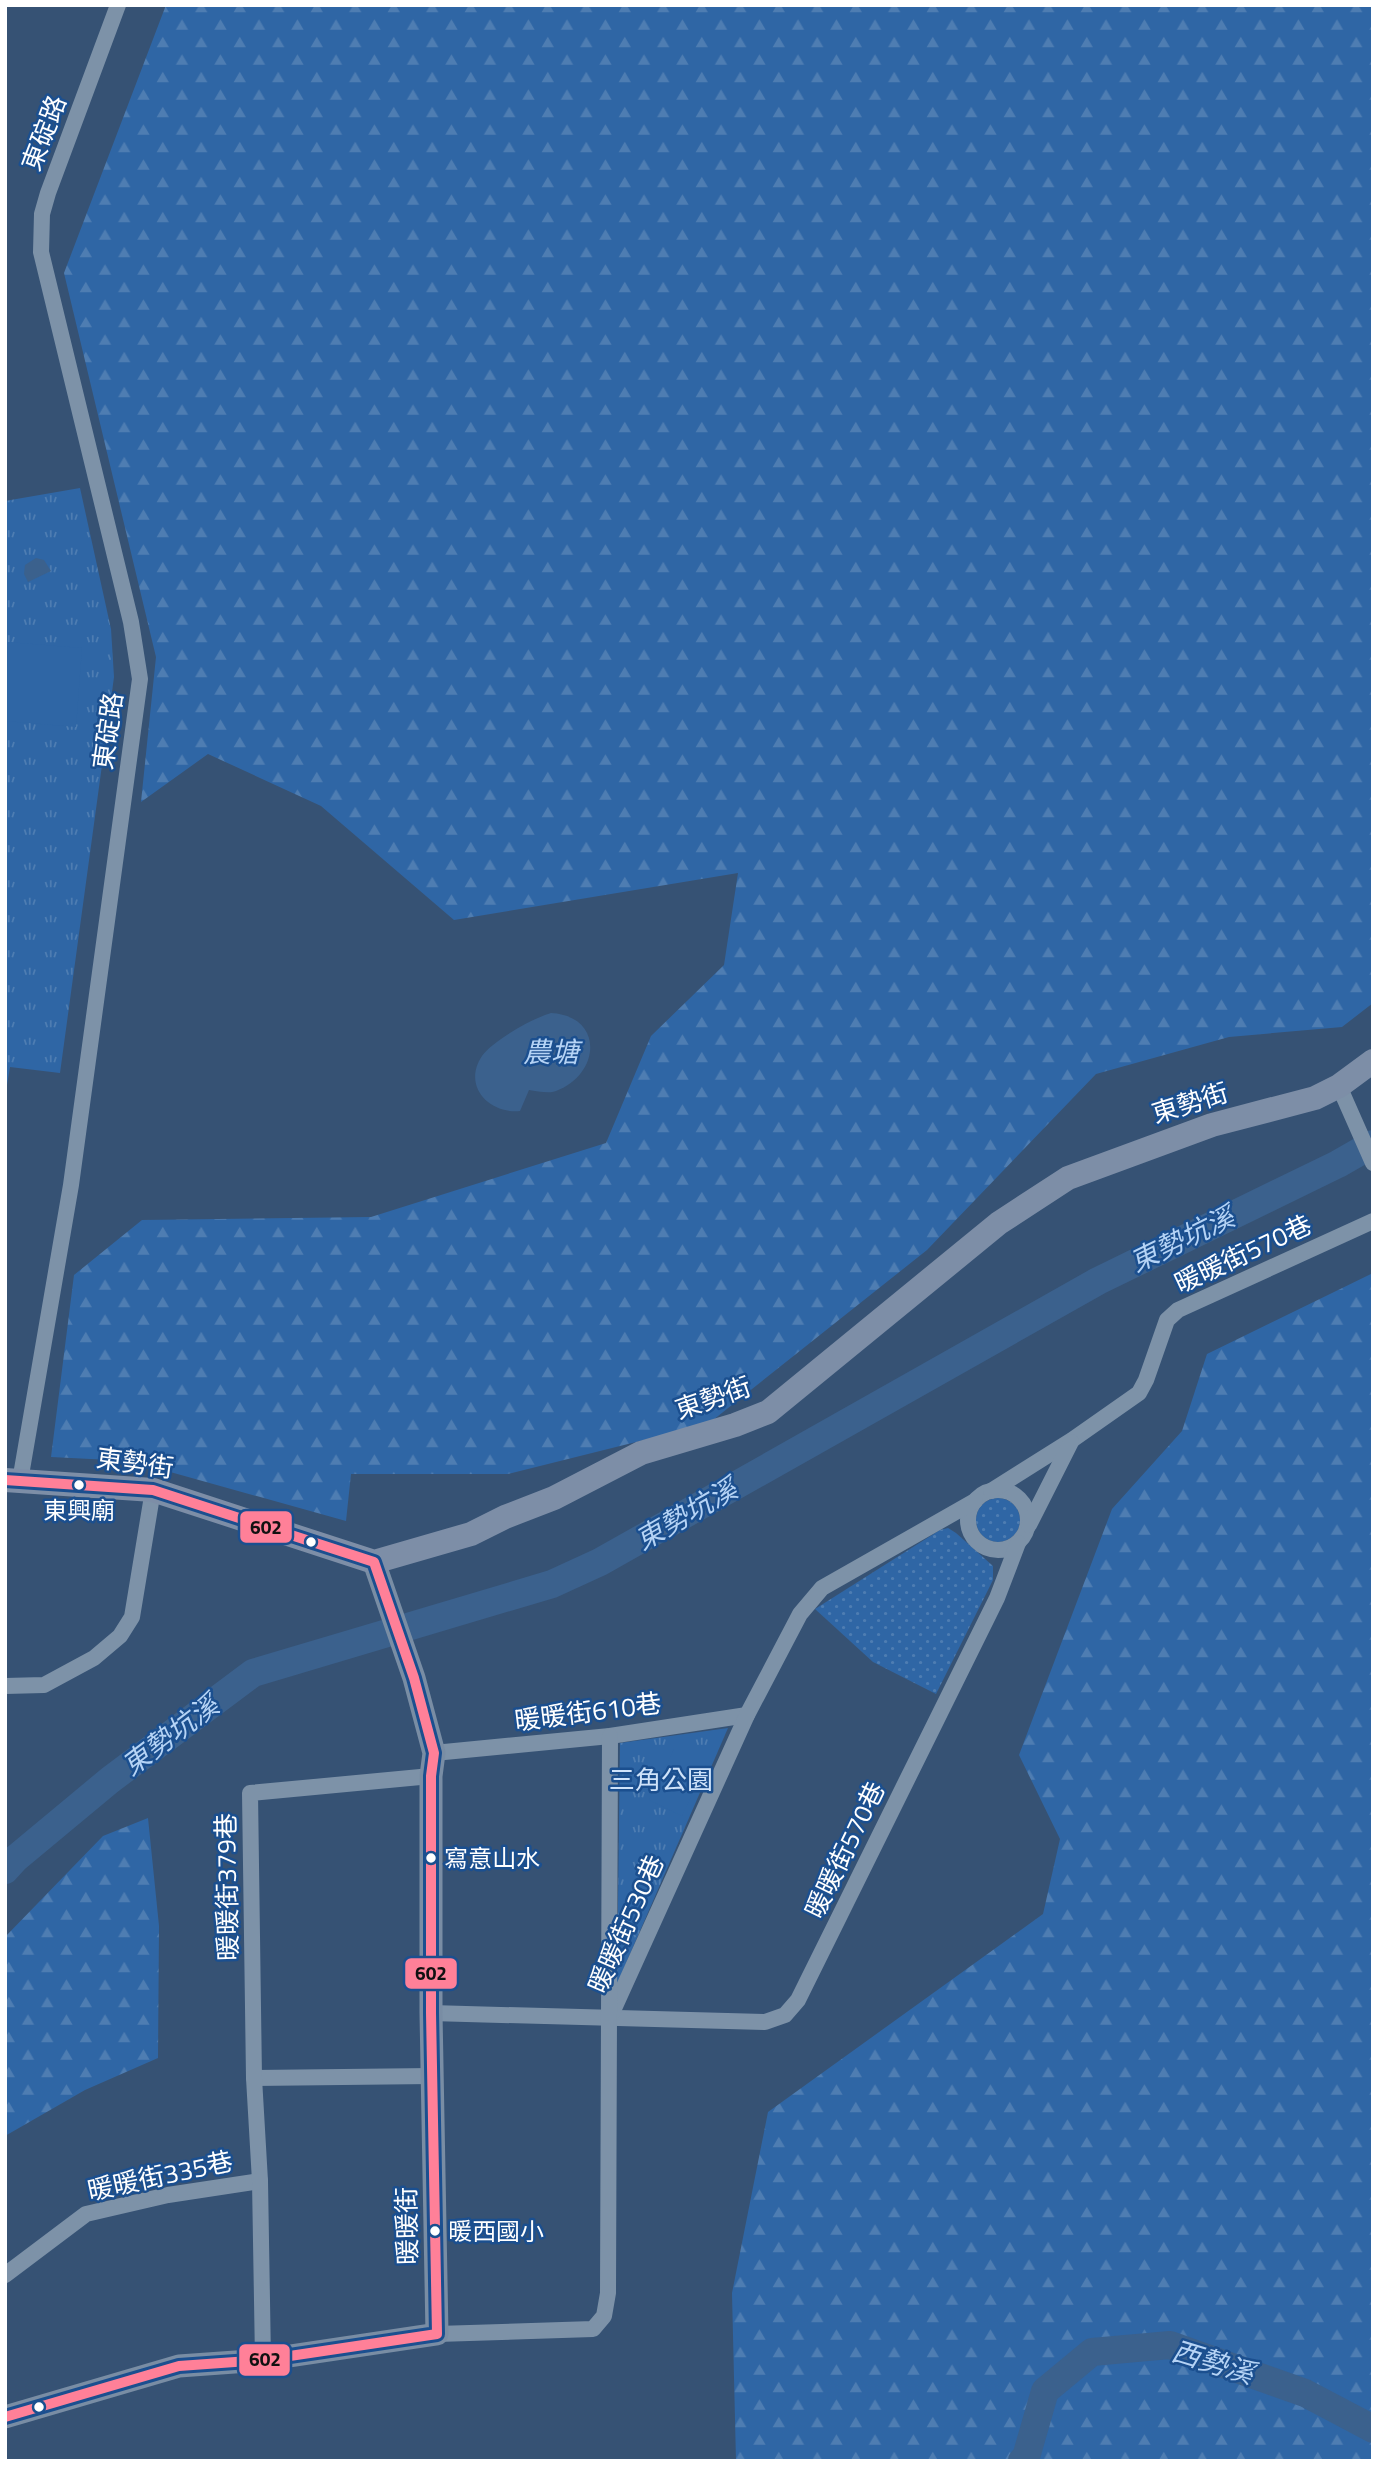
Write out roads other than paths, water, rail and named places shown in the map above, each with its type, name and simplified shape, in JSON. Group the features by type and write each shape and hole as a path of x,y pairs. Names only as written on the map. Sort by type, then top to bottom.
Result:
{"main road":[{"name":"東勢街","path":"13,1481 153,1490 377,1573 554,1498 641,1453 735,1425 768,1412 999,1223 1068,1178 1212,1125 1315,1098 1344,1097 1373,1061"}],"street":[{"name":"東碇路","path":"13,1481 71,1185 139,679 131,622 41,252 42,214 48,193 118,5"},
{"path":"1344,1097 1373,1163"},
{"name":"暖暖街570巷","path":"1072,1440 1139,1393 1167,1321 1178,1310 1373,1221"},
{"path":"991,1491 1072,1440"},
{"path":"1028,1526 1025,1506 1019,1498 1001,1490 982,1494 975,1501 967,1519 973,1538 990,1550 1010,1549 1018,1543 1028,1526 1072,1440"},
{"path":"5,1686 44,1685 94,1658 120,1636 132,1617 153,1490"},
{"name":"暖暖街530巷","path":"437,2334 593,2329 604,2316 608,2293 610,2018 747,1715 800,1614 822,1588 975,1501"},
{"name":"暖暖街570巷","path":"431,2013 765,2022 785,2015 798,2000 998,1598 1018,1543"},
{"name":"暖暖街","path":"377,1573 414,1678 434,1753 431,1776 431,2013 437,2334"},
{"name":"暖暖街610巷","path":"434,1753 610,1736 747,1715"},
{"path":"610,1736 610,2018"},
{"name":"暖暖街379巷","path":"263,2360 260,2180 254,2078 250,1793 431,1776"},
{"path":"254,2078 432,2076"},
{"name":"暖暖街335巷","path":"5,2275 86,2214 168,2195 260,2180"},
{"path":"5,2417 179,2366 263,2360 437,2334"}],"water":[{"path":"36,558 44,560 51,571 28,582 24,574 25,565"},
{"name":"農塘","path":"551,1013 568,1017 580,1024 588,1035 588,1060 582,1072 571,1083 556,1091 529,1090 520,1111 509,1111 489,1103 482,1096 475,1078 482,1056 514,1031"}],"waterway":[{"name":"東勢坑溪","path":"5,1870 110,1780 253,1673 552,1584 600,1562 1098,1281 1338,1164 1373,1144"},
{"name":"西勢溪","path":"1022,2461 1026,2457 1045,2391 1092,2352 1170,2345 1305,2393 1373,2429"}],"place":[{"name":"東興廟","path":"79,1485"},
{"name":"寫意山水","path":"431,1858"},
{"name":"暖西國小","path":"435,2231"}],"park label":[{"name":"三角公園","path":"661,1780"}]}
